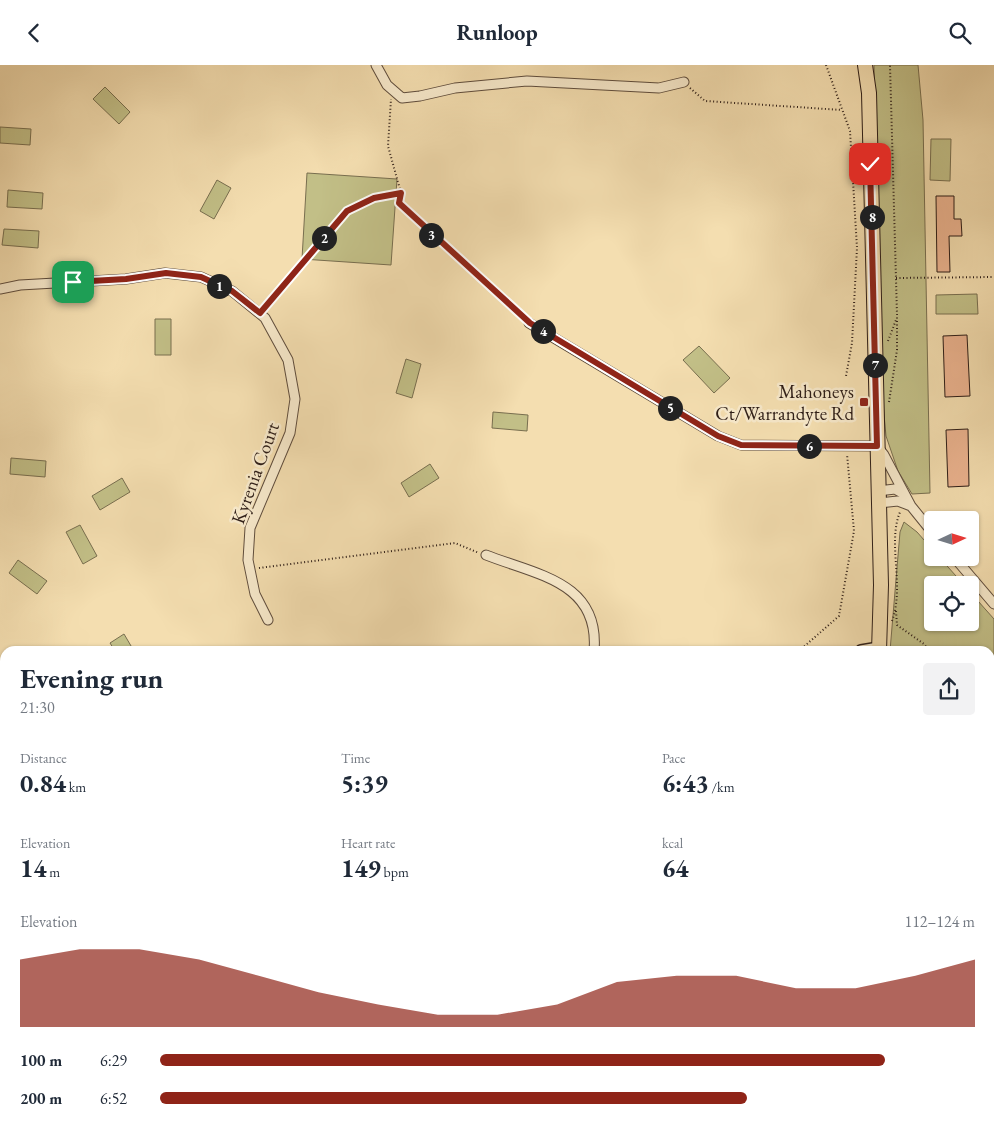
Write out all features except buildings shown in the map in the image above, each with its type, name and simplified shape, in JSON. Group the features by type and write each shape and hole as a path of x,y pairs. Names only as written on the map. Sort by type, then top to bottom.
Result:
{"main road":[{"path":"865,65 869,93 879,497 879,646"}],"street":[{"path":"376,65 387,85 402,98 420,97 455,88 527,81 659,88 684,82"},
{"name":"Kyrenia Court","path":"0,289 20,285 126,279 166,273 201,277 232,291 265,319 288,360 295,399 290,433 250,528 248,559 255,594 268,620"},
{"path":"530,323 718,436 741,445 877,446 884,455 911,506 924,522"},
{"path":"879,497 898,490 905,495"},
{"path":"879,497 911,506"},
{"path":"486,555 563,585 580,598 591,615 595,635 594,646"},
{"path":"962,566 994,604"}],"path":[{"path":"826,65 850,131 857,248 852,343 846,375"},
{"path":"889,409 897,350 890,65"},
{"path":"684,82 704,101 842,110"},
{"path":"392,89 388,146 401,193 399,203 530,323"},
{"path":"260,313 347,211 374,198 401,193"},
{"path":"896,278 994,277"},
{"path":"886,347 897,318"},
{"path":"805,646 839,616 854,531 847,446"},
{"path":"911,506 899,513 896,525 897,625 925,646"},
{"path":"250,569 454,543 486,555"},
{"path":"879,646 896,608"}],"shaded area":[{"path":"874,65 918,65 923,120 930,493 912,494 898,471 886,436 881,382"},
{"path":"105,87 130,112 119,124 93,99"},
{"path":"0,127 31,129 30,145 0,143"},
{"path":"931,139 951,139 950,181 930,180"},
{"path":"307,173 397,179 391,265 302,259"},
{"path":"217,180 231,188 214,219 200,211"},
{"path":"8,190 43,193 42,209 7,207"},
{"path":"4,229 39,231 38,248 2,245"},
{"path":"977,294 978,314 936,314 936,295"},
{"path":"155,319 171,319 171,355 155,355"},
{"path":"699,346 730,378 714,393 683,360"},
{"path":"406,359 421,364 412,398 396,393"},
{"path":"493,412 528,415 527,431 492,428"},
{"path":"11,458 46,461 45,477 10,474"},
{"path":"430,464 439,478 409,497 401,483"},
{"path":"122,478 130,492 100,510 92,496"},
{"path":"904,522 924,540 924,566 947,566 956,576 924,576 924,631 979,631 979,602 994,619 994,646 890,646 900,532"},
{"path":"80,525 97,556 83,564 66,532"},
{"path":"18,560 47,581 37,594 9,573"},
{"path":"124,634 131,646 112,646 110,643"}],"place":[{"name":"Mahoneys Ct/Warrandyte Rd","path":"864,402"}],"route":[{"path":"73,282 126,279 166,273 201,277 232,291 260,313 347,211 374,198 401,193 399,203 424,228 530,323 718,436 741,445 877,446 870,164"}]}
